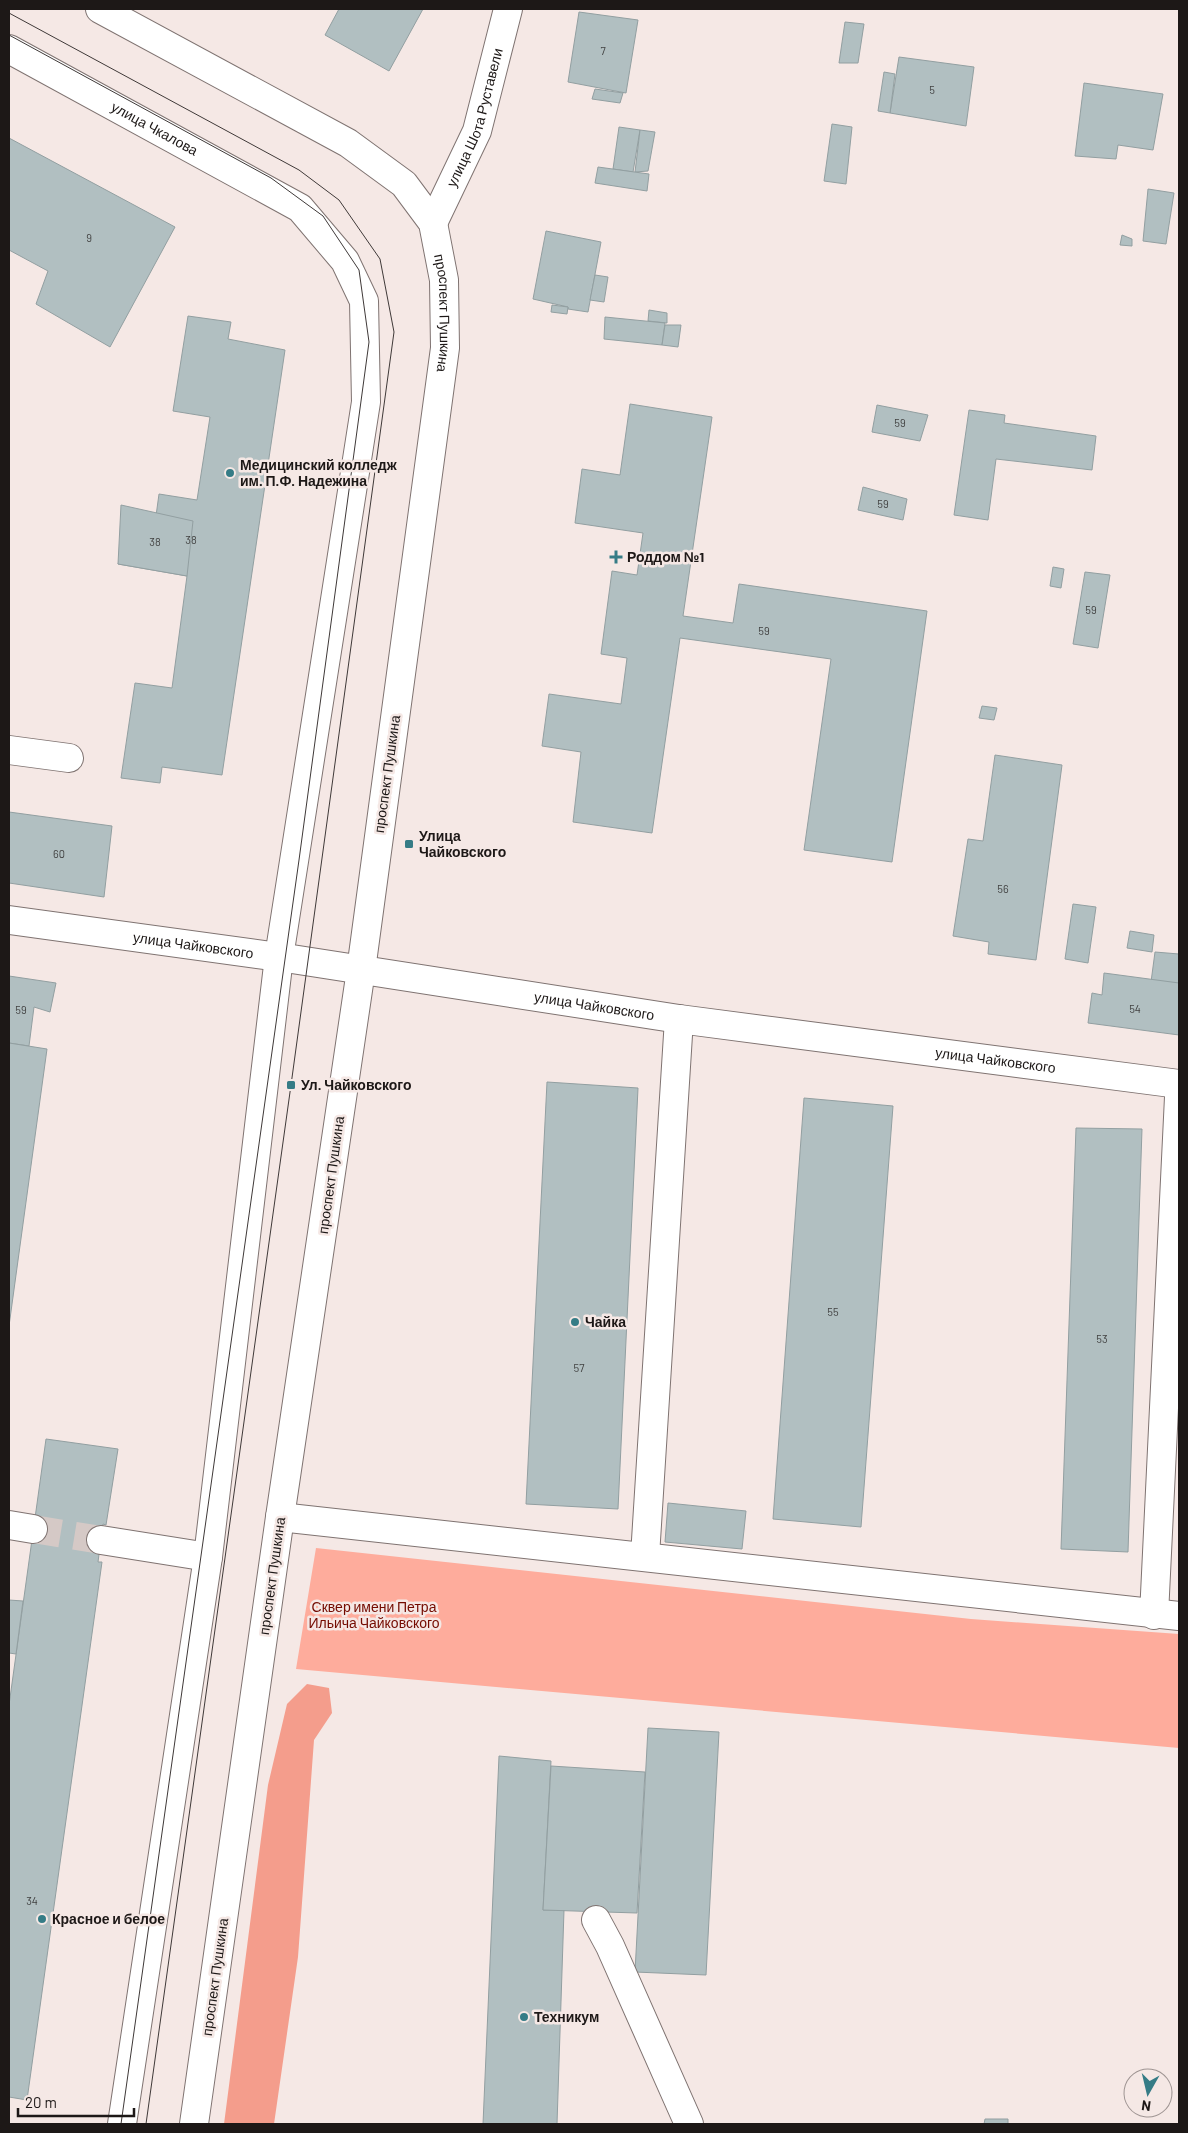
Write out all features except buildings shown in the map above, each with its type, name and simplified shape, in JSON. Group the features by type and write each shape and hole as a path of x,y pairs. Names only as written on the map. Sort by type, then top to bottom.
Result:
{"main road":[{"name":"проспект Пушкина","path":"100,9 348,143 404,184 433,223 444,280 445,348 361,970 280,1517 194,2124"},
{"name":"улица Шота Руставели","path":"433,223 477,131 508,9"},
{"name":"улица Чкалова","path":"9,49 300,208 345,261 364,301 366,402 279,957"},
{"path":"9,750 70,758"},
{"name":"улица Чайковского","path":"9,920 279,957 679,1019 1179,1084"},
{"path":"122,2124 208,1557 279,957"},
{"path":"645,1556 679,1019"},
{"path":"280,1517 1167,1615 1179,1097"},
{"path":"101,1540 208,1557"},
{"path":"596,1920 610,1946 689,2124"}],"green space":[{"name":"Сквер имени Петра Ильича Чайковского","path":"316,1548 971,1619 1179,1634 1179,1748 296,1669"}],"shaded area":[{"path":"307,1684 329,1688 332,1713 314,1740 298,1957 274,2124 224,2124 268,1785 287,1704"}],"tunnel":[{"path":"33,1529 101,1540"}],"tram line":[{"path":"9,13 299,170 339,200 380,259 394,332 146,2124"},
{"path":"9,35 271,178 323,216 359,270 369,342 299,860 121,2124"}],"place":[{"name":"Медицинский колледж им. П.Ф. Надежина","path":"230,473"},
{"name":"Роддом №1","path":"616,557"},
{"name":"Улица Чайковского","path":"409,844"},
{"name":"Ул. Чайковского","path":"291,1085"},
{"name":"Чайка","path":"575,1322"},
{"name":"Красное и белое","path":"42,1919"},
{"name":"Техникум","path":"524,2017"}]}
